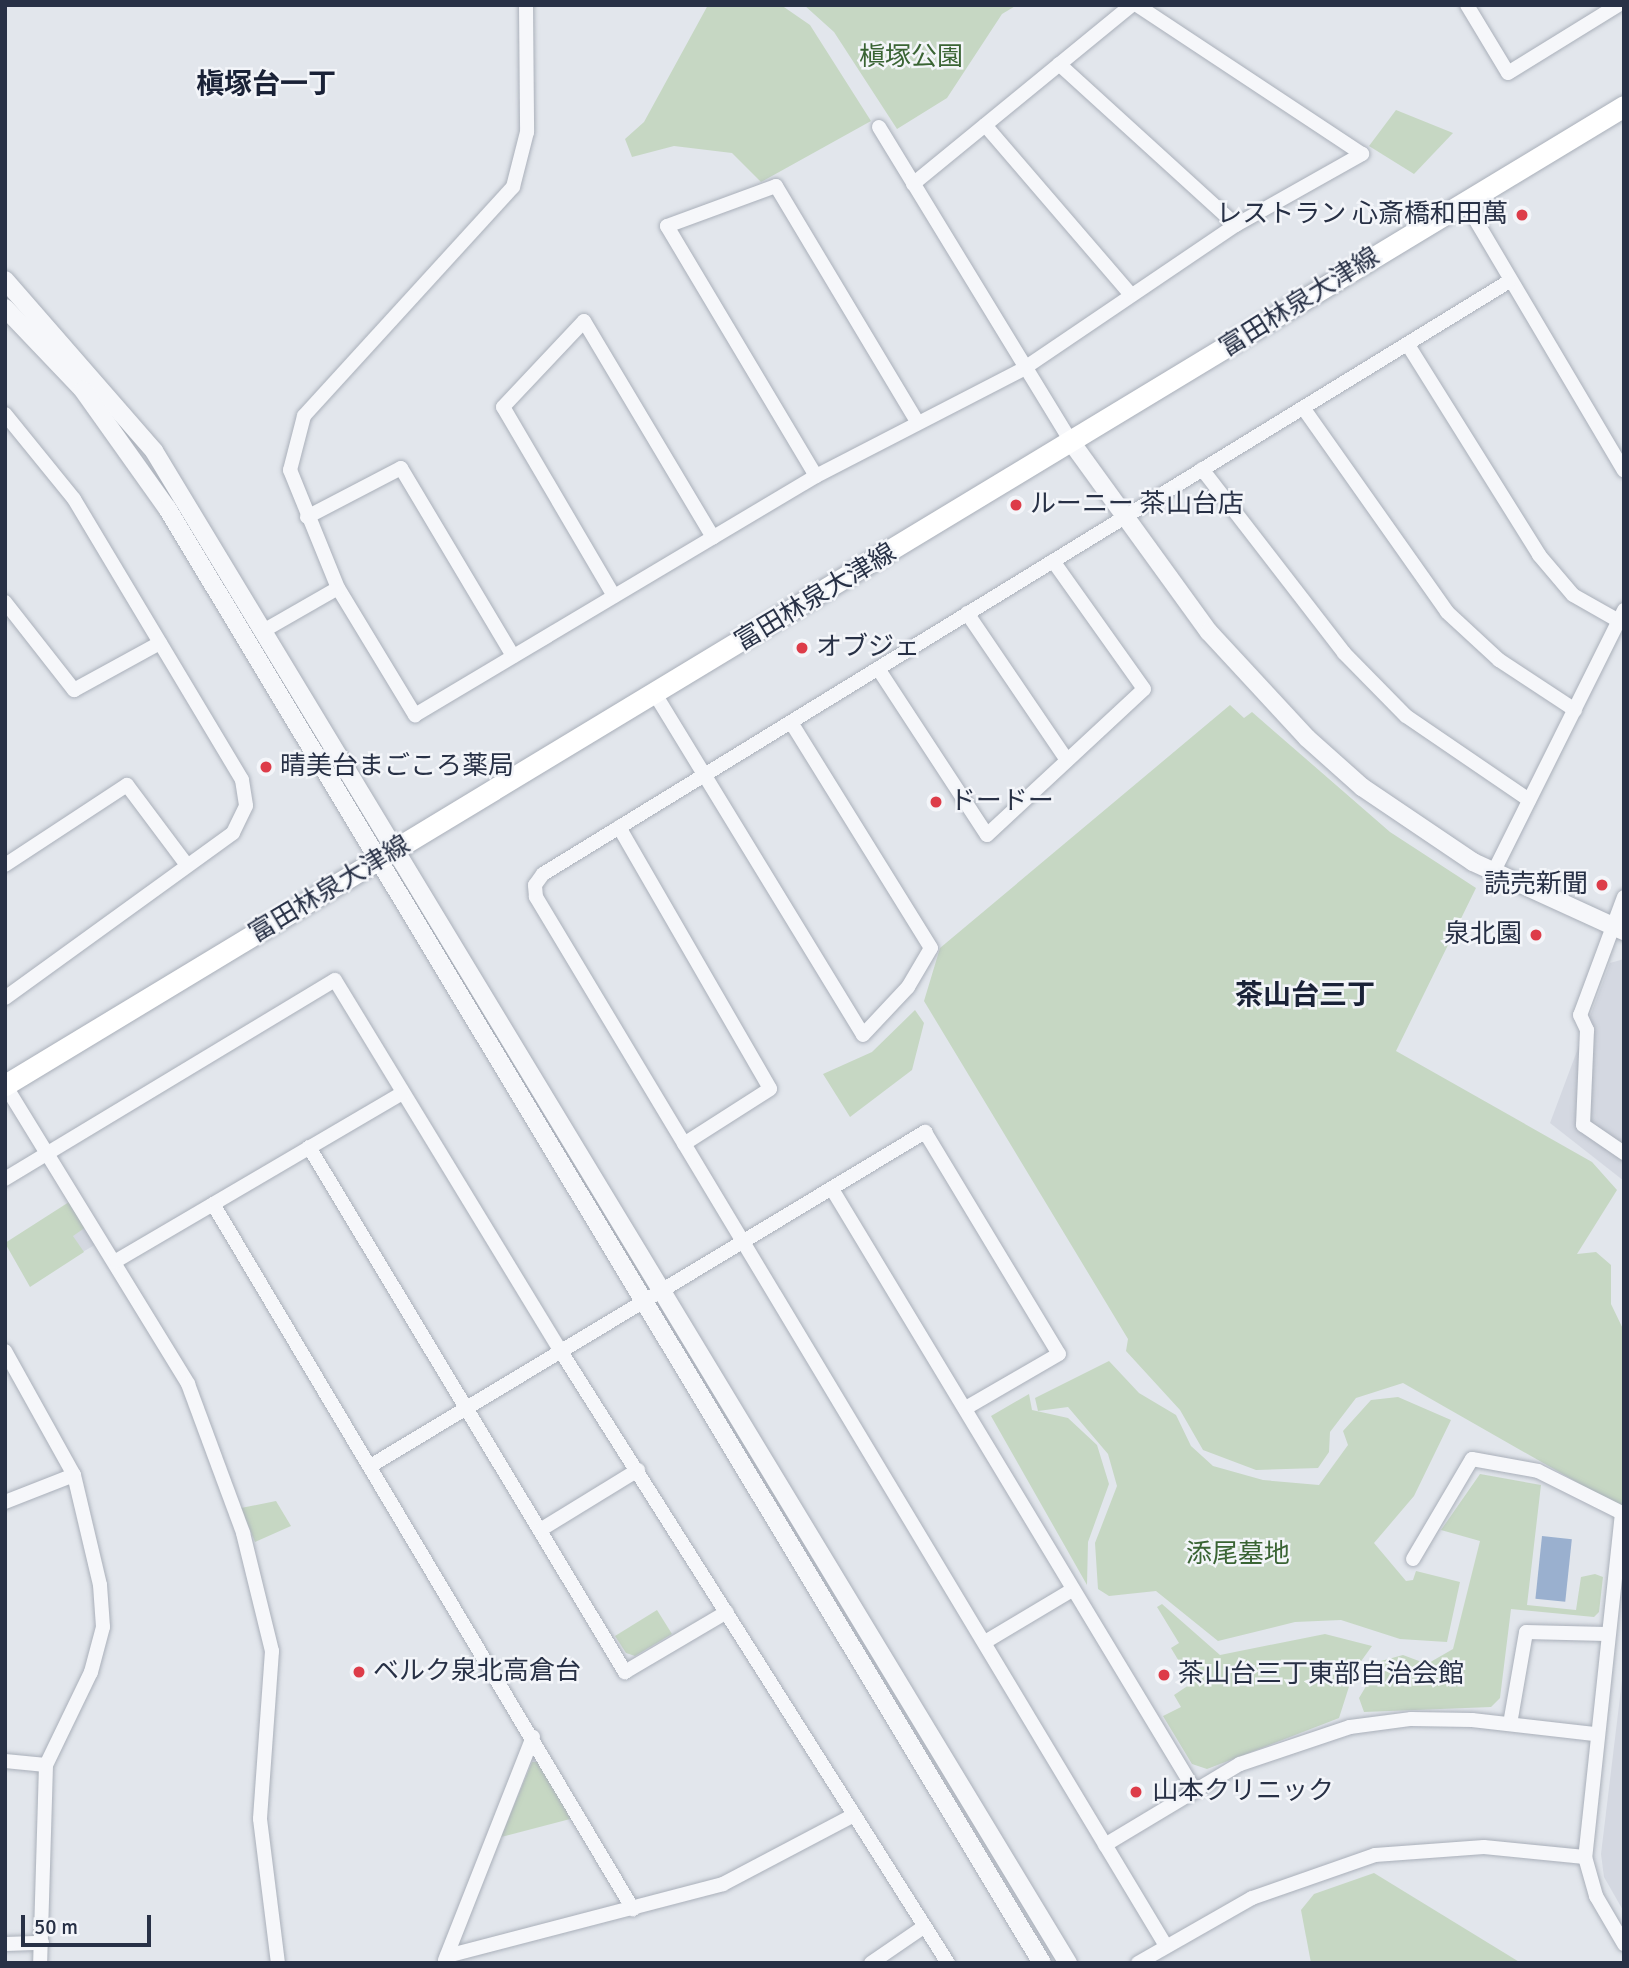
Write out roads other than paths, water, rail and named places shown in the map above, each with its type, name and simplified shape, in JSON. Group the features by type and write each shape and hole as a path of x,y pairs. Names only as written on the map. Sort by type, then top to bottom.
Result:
{"main road":[{"name":"富田林泉大津線","path":"5,1085 1072,443 1624,106"}],"street":[{"path":"526,5 527,132 513,187 304,416 290,470 307,517 338,587 415,715 816,476 1023,369 1236,225 1362,153 1135,5 914,184"},
{"path":"1467,5 1508,72 1618,5"},
{"path":"1059,64 1236,225"},
{"path":"985,125 1131,295"},
{"path":"878,127 1023,369 1072,443 1209,632 1307,738 1415,825 1493,873 1618,930"},
{"path":"816,476 667,226 776,186 917,422"},
{"path":"1465,202 1508,282 1624,471"},
{"path":"5,280 154,451 264,631 386,856 643,1299 1042,1963"},
{"path":"1166,1946 536,897 543,874 792,724 1124,516 1304,409 1508,282"},
{"path":"5,308 128,449 662,1288 1068,1963"},
{"path":"614,596 503,407 584,321 713,537"},
{"path":"1409,345 1539,555 1573,595 1621,616 1493,873"},
{"path":"1304,409 1447,612 1499,660 1575,710"},
{"path":"5,414 74,499 242,780 246,806 233,833 186,864 5,998"},
{"path":"307,517 401,468 513,656"},
{"path":"1202,469 1344,653 1397,707 1466,762 1530,800"},
{"path":"879,670 987,835 1144,689 1053,561"},
{"path":"264,631 338,587"},
{"path":"5,601 74,690 160,643"},
{"path":"967,613 1067,760"},
{"path":"655,695 706,774 863,1035 901,996 931,948 792,724"},
{"path":"5,865 127,785 186,864"},
{"path":"619,827 770,1089 684,1144"},
{"path":"1624,897 1618,930 1580,1015 1587,1030 1582,1116 1588,1132 1624,1153"},
{"path":"5,1179 335,980 560,1350 948,1963"},
{"path":"5,1085 116,1261 188,1384 260,1590 272,1651 260,1819 278,1963"},
{"path":"116,1261 402,1093"},
{"path":"372,1465 643,1299 925,1132 1059,1354 966,1408"},
{"path":"309,1147 625,1672 727,1612"},
{"path":"832,1189 1194,1789"},
{"path":"213,1204 372,1465 633,1909"},
{"path":"5,1351 75,1475 100,1585 103,1627 91,1672 46,1765 40,1963"},
{"path":"1413,1559 1472,1459 1538,1471 1622,1513 1594,1734 1585,1857 1595,1896 1624,1944"},
{"path":"540,1530 638,1470"},
{"path":"5,1502 75,1475"},
{"path":"985,1642 1072,1590"},
{"path":"1510,1724 1521,1636 1536,1628 1606,1634"},
{"path":"1105,1845 1194,1789 1300,1740 1350,1727 1411,1719 1510,1724 1594,1734"},
{"path":"446,1959 533,1737"},
{"path":"5,1761 46,1765"},
{"path":"446,1959 723,1884 854,1815"},
{"path":"1138,1963 1252,1898 1375,1854 1484,1847 1585,1857"},
{"path":"871,1963 925,1926"},
{"path":"5,1944 41,1943"}],"water":[{"path":"1542,1536 1572,1539 1565,1602 1535,1599"}],"place":[{"name":"レストラン 心斎橋和田萬","path":"1522,215"},
{"name":"ルーニー 茶山台店","path":"1016,505"},
{"name":"オブジェ","path":"802,648"},
{"name":"晴美台まごころ薬局","path":"266,767"},
{"name":"ドードー","path":"936,802"},
{"name":"読売新聞","path":"1602,885"},
{"name":"泉北園","path":"1536,935"},
{"name":"ベルク泉北高倉台","path":"359,1672"},
{"name":"茶山台三丁東部自治会館","path":"1164,1675"},
{"name":"山本クリニック","path":"1136,1792"}],"district":[{"name":"槇塚台一丁","path":"266,84"},
{"name":"茶山台三丁","path":"1305,995"}],"park label":[{"name":"槇塚公園","path":"911,58"},
{"name":"添尾墓地","path":"1238,1555"}]}
